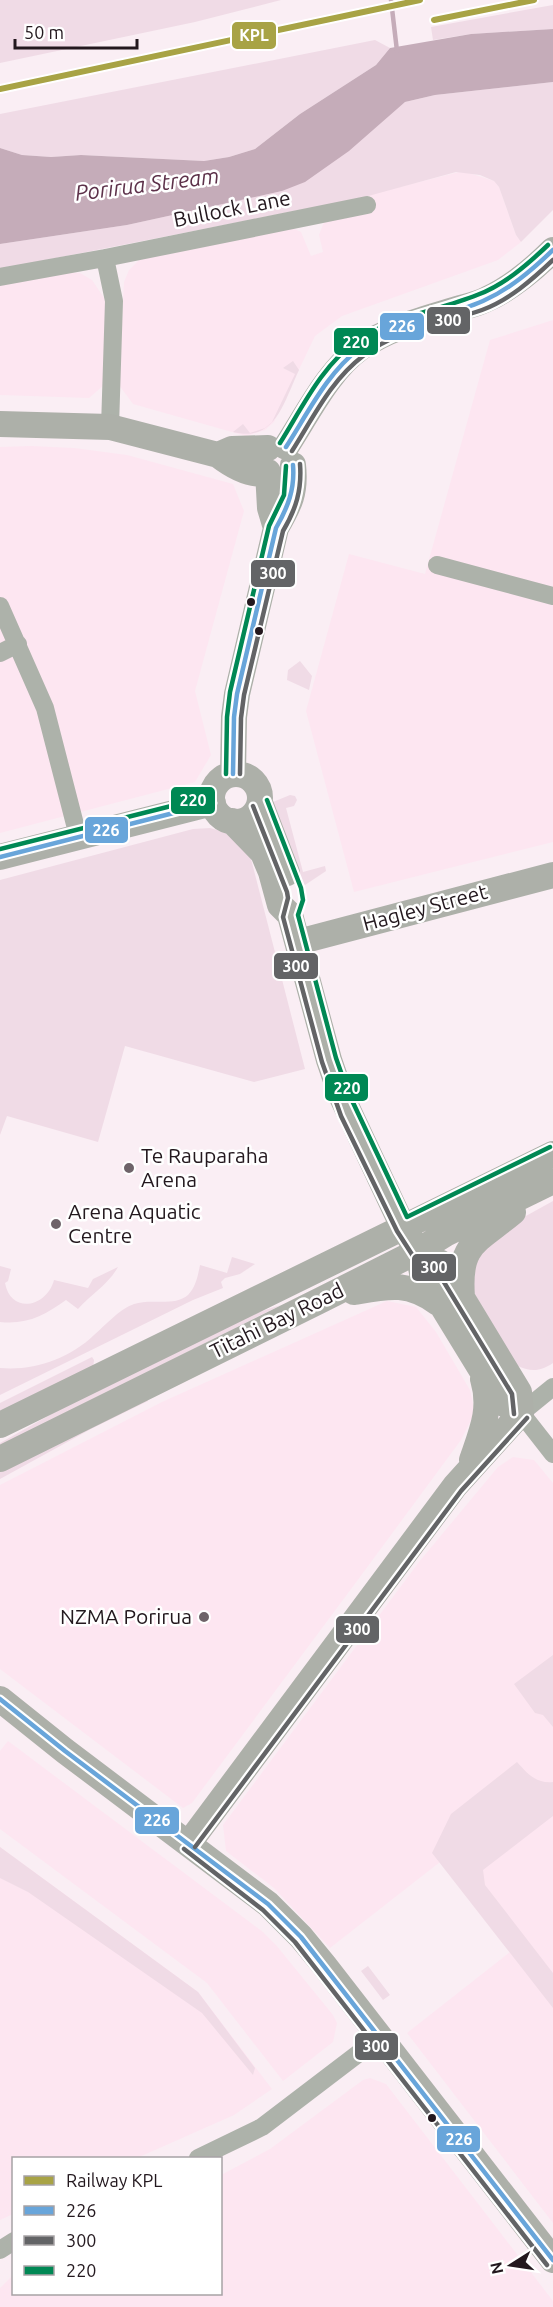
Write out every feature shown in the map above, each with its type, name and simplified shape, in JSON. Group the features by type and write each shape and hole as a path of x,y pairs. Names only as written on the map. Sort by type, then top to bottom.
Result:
{"main road":[{"path":"233,774 234,717 237,694 276,528 270,508 277,461 331,378 360,347 412,323 486,300 508,288 553,250"},
{"path":"0,424 110,427 218,455 232,449 277,461"},
{"path":"290,915 296,899 294,890 260,803 260,795 253,781 244,775 233,774 225,777 216,784 212,795 213,803 220,815 232,821 263,853 280,905 290,915 329,1060 341,1095 403,1227 418,1251 441,1263 452,1302 480,1369 487,1397 486,1419 469,1468"},
{"path":"0,857 213,803"},
{"path":"232,821 246,820 257,810 260,803"},
{"name":"Hagley Street","path":"298,942 553,875"},
{"name":"Titahi Bay Road","path":"0,1425 553,1154"},
{"path":"452,1302 465,1255 475,1242 552,1181"},
{"name":"Titahi Bay Road","path":"0,1459 323,1299 418,1251 447,1233 552,1181"},
{"path":"189,1844 469,1468 521,1413 519,1392 452,1302 409,1287 396,1286 323,1299"},
{"path":"480,1369 501,1402 521,1413"},
{"path":"0,1699 65,1751 268,1904 286,1921 324,1965 553,2260"}],"street":[{"name":"Bullock Lane","path":"0,277 105,258 367,204"},
{"path":"105,258 114,301 110,427"},
{"path":"437,565 553,596"},
{"path":"0,606 37,687 52,730 78,836"},
{"path":"0,653 18,645"},
{"path":"553,1387 521,1413 553,1454"},
{"path":"200,2157 262,2127 380,2037"}],"shaded area":[{"path":"0,0 281,0 195,22 0,63"},
{"path":"553,5 553,29 471,34 433,40 431,27"},
{"path":"375,40 390,48 376,65 300,114 255,149 229,157 204,161 81,155 51,157 22,155 0,148 0,114"},
{"path":"553,82 553,210 521,242 516,235 499,187 494,181 480,175 456,172 361,198 0,269 0,244 127,225 282,191 405,102 435,95"},
{"path":"463,171 494,181 499,187 516,235 521,242 498,260 342,316 315,336 274,422 265,430 246,436 133,404 119,385 124,282 129,270 139,260 144,257 292,228 301,232 311,256 323,252 319,235 324,222 372,213 368,195"},
{"path":"69,272 80,273 92,280 106,304 104,385 89,398 0,395 0,285"},
{"path":"553,320 553,842 354,892 306,711 349,554 425,574 490,340"},
{"path":"293,361 299,370 283,406 272,422 295,374 283,368"},
{"path":"243,424 250,433 264,428 248,434 233,432"},
{"path":"0,447 74,448 127,455 233,484 244,511 195,691 211,755 195,782 0,833"},
{"path":"300,661 312,676 309,690 287,680 288,670"},
{"path":"290,795 295,796 297,800 294,806 286,808 303,872 325,866 326,871 305,885 300,884 271,817 273,802"},
{"path":"210,828 228,833 250,855 305,1069 254,1082 125,1046 98,1142 7,1116 0,1135 0,880 193,829"},
{"path":"553,1201 553,1363 544,1368 530,1370 516,1365 470,1286 473,1260 515,1222"},
{"path":"232,1257 255,1264 240,1274 225,1278 221,1282 223,1288 193,1300 0,1395 0,1368 38,1365 62,1357 74,1351 118,1314 134,1304 176,1301 188,1295 195,1285 200,1265 227,1273"},
{"path":"0,1266 11,1269 8,1281 5,1283 14,1300 29,1304 44,1296 54,1280 88,1288 93,1279 118,1267 78,1309 66,1300 35,1318 10,1323 0,1322"},
{"path":"387,1301 416,1307 436,1332 470,1390 473,1416 461,1440 357,1581 192,1803 183,1808 0,1669 0,1485 162,1402"},
{"path":"281,1305 0,1446 0,1443 82,1397 246,1316"},
{"path":"92,1357 93,1368 0,1414 0,1403"},
{"path":"145,1395 148,1401 91,1429 0,1479 0,1471"},
{"path":"513,1457 534,1460 553,1483 553,2223 407,2033 510,1952 440,1862 330,1948 274,1888 226,1851 223,1825 419,1562 498,1467"},
{"path":"553,1655 553,1727 543,1715 535,1713 514,1684"},
{"path":"8,1741 263,1932 333,2015 337,2023 333,2042 283,2081 207,1983 0,1829 0,1751"},
{"path":"517,1762 528,1774 537,1779 553,1782 553,1816 483,1870 485,1885 553,1973 553,2008 432,1853 451,1814"},
{"path":"0,1847 198,1992 272,2089 234,2115 139,2157 12,2157 12,2214 0,2220"},
{"path":"0,1847 198,1992 255,2068 253,2075 202,2013 28,1892 0,1878"},
{"path":"368,1966 390,1995 383,2000 361,1971"},
{"path":"370,2078 386,2084 553,2301 553,2307 0,2307 0,2288 12,2276 12,2295 222,2295 222,2174 270,2149 363,2080"}],"water":[{"name":"Porirua Stream","path":"553,29 553,82 435,95 405,102 349,151 305,182 282,191 127,225 0,244 0,148 22,155 51,157 81,155 204,161 229,157 255,149 300,114 376,65 390,48 471,34"}],"waterway":[{"path":"391,0 397,51"}],"rail line":[{"name":"KPL","path":"0,89 420,0"},
{"name":"KPL","path":"434,20 534,0"}],"transit line":[{"name":"220","path":"280,443 323,375 333,362 357,341 400,320 462,301 497,286 515,274 548,245"},
{"name":"226","path":"286,447 328,381 360,348 404,326 467,307 493,296 537,265 553,250"},
{"name":"300","path":"292,451 332,388 341,376 363,356 390,339 405,333 467,315 502,301 520,289 553,260"},
{"name":"300","path":"240,774 241,718 244,695 283,531 297,499 300,464"},
{"name":"226","path":"233,774 234,717 237,694 276,528 292,490 293,465"},
{"name":"220","path":"226,774 230,692 269,526 284,495 286,466"},
{"name":"220","path":"0,849 211,796"},
{"name":"220","path":"267,800 301,888 303,900 298,915 336,1058 348,1092 407,1217 550,1147"},
{"name":"226","path":"0,857 213,803"},
{"name":"300","path":"253,806 287,892 288,898 283,917 322,1062 341,1116 397,1231 413,1256 436,1269 512,1394 514,1414"},
{"name":"300","path":"195,1847 461,1491 527,1418"},
{"name":"226","path":"0,1699 65,1751 268,1904 301,1937 553,2260"},
{"name":"300","path":"184,1849 263,1910 295,1942 547,2265"}],"place":[{"name":"Te Rauparaha Arena","path":"129,1168"},
{"name":"Arena Aquatic Centre","path":"56,1224"},
{"name":"NZMA Porirua","path":"204,1617"}]}
